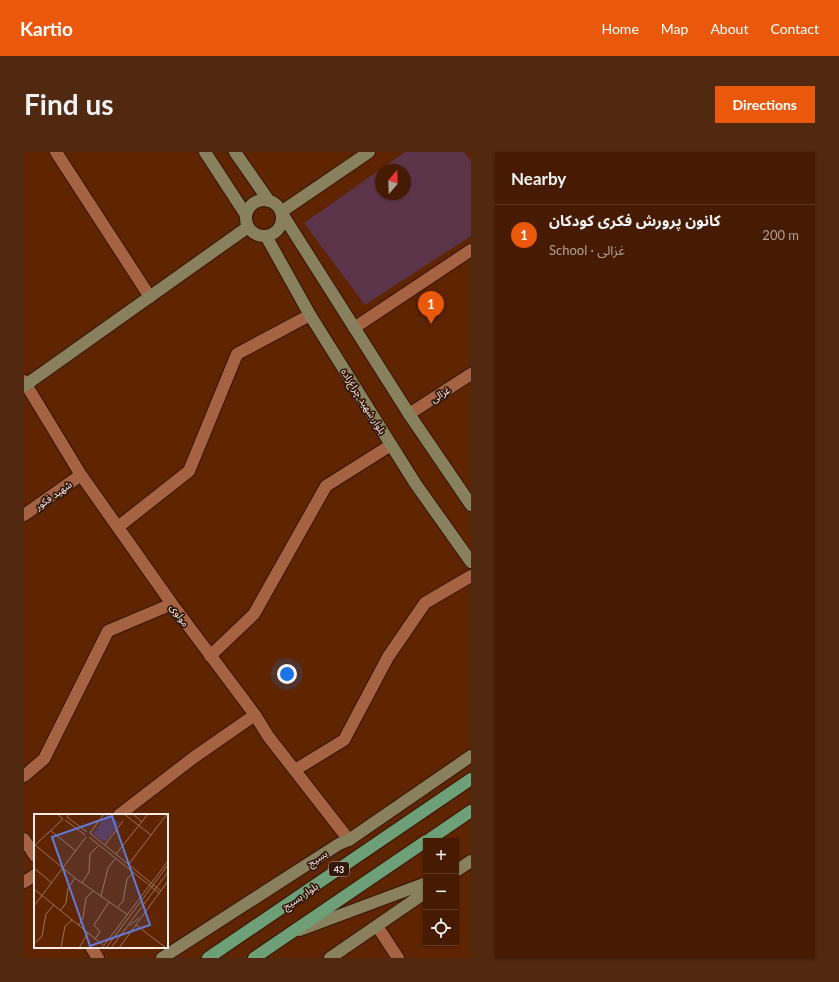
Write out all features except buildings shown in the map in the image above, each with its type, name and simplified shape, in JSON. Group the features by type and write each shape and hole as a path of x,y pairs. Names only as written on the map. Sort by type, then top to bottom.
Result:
{"main road":[{"name":"بلوار بسیج","path":"208,958 471,779"},
{"name":"43","path":"430,838 471,811"},
{"name":"43","path":"254,958 423,843"}],"street":[{"path":"56,152 150,297"},
{"path":"205,152 256,234 266,236 276,232 281,222 281,212"},
{"path":"234,152 269,200 278,207 408,414 471,505"},
{"path":"281,212 369,152"},
{"path":"25,384 150,297 247,221 248,209 257,201 269,200"},
{"name":"بلوار شهید چراغ‌زاده","path":"266,236 310,315 415,483 471,562"},
{"path":"354,328 471,250"},
{"path":"118,527 189,471 237,354 310,315"},
{"name":"غزالی","path":"408,414 471,374"},
{"name":"مولوی","path":"25,384 81,475 172,604 255,715 268,736 349,840"},
{"path":"210,656 254,614 326,486 391,444"},
{"name":"شهید فکور","path":"24,515 81,475"},
{"path":"295,770 344,740 388,657 425,603 471,576"},
{"path":"24,776 44,759 108,631 172,604"},
{"path":"120,814 194,758 255,715"},
{"name":"بسیج","path":"162,958 339,844 349,840 471,756"},
{"path":"24,839 34,854"},
{"path":"459,869 471,861"},
{"path":"24,882 34,876"},
{"path":"291,933 423,884"},
{"path":"330,958 423,894"},
{"path":"376,926 398,958"},
{"path":"92,948 98,958"}],"shaded area":[{"path":"405,152 464,152 471,161 471,236 365,305 304,223 375,173 375,200 411,200 411,164 388,164"}],"place":[{"name":"کانون پرورش فکری کودکان","path":"431,324"}]}
